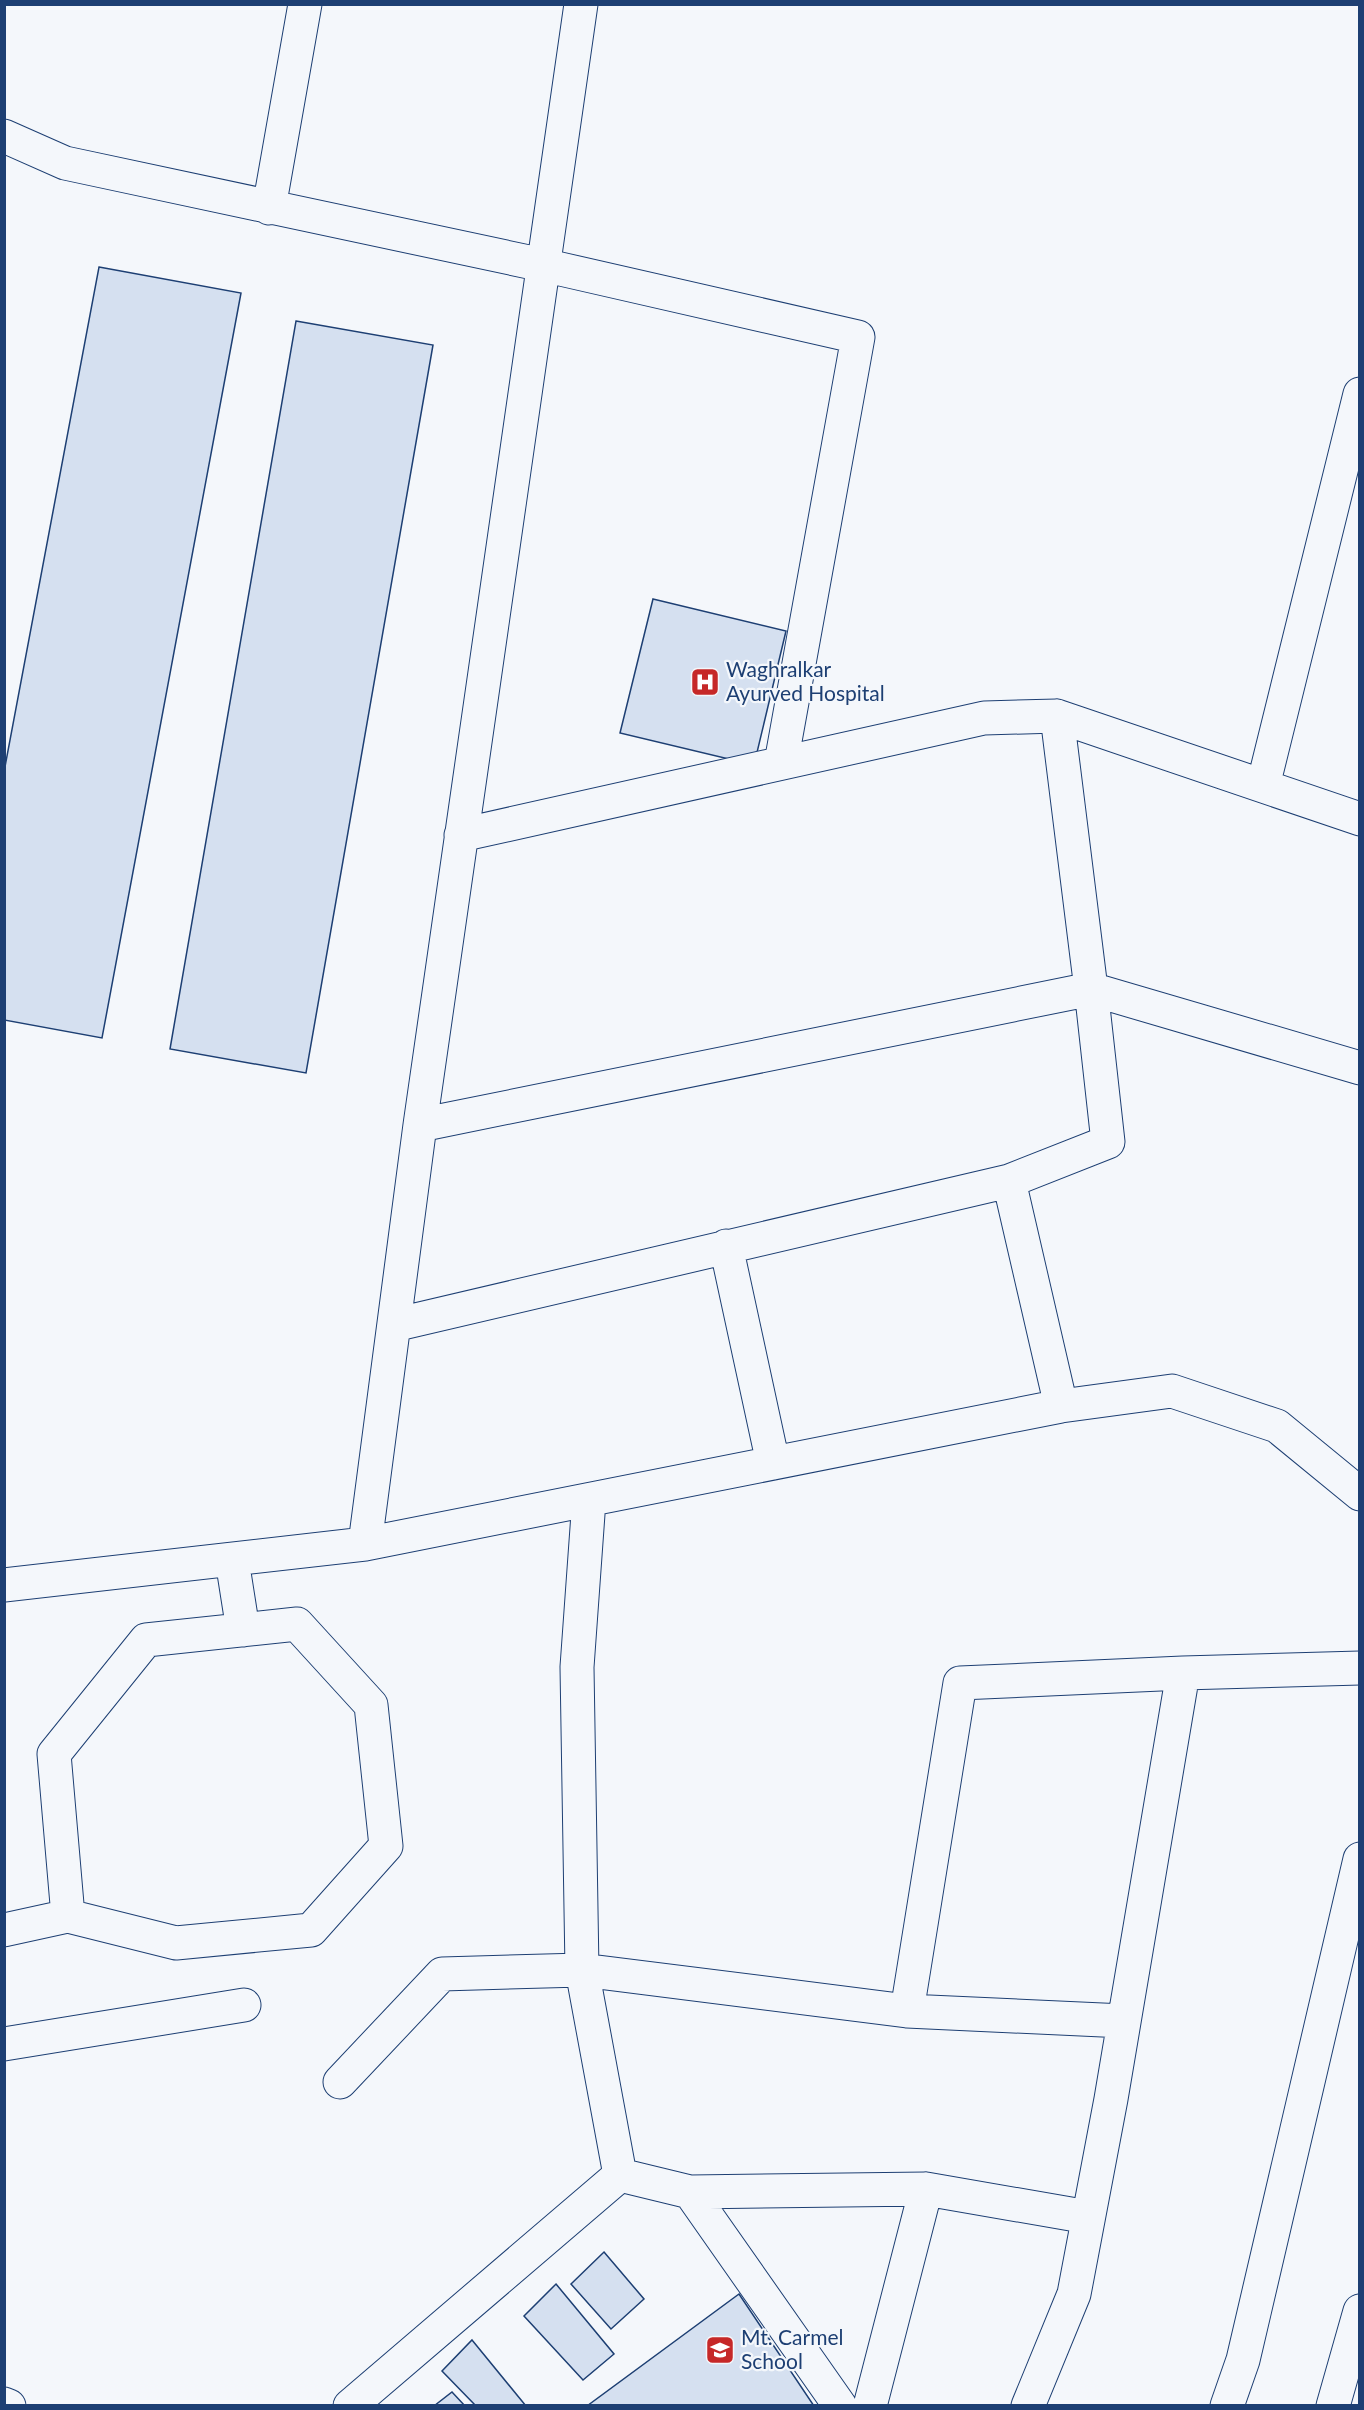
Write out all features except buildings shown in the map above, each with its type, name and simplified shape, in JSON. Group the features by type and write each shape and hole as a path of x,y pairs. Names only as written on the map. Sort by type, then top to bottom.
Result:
{"street":[{"path":"269,208 305,4"},
{"path":"365,1544 420,1125 581,4"},
{"path":"4,136 65,163 543,265 858,337 781,763"},
{"path":"1263,786 1359,394"},
{"path":"461,835 984,718 1057,716 1359,819"},
{"path":"394,1325 1009,1181 1108,1142 1057,716"},
{"path":"420,1125 1091,989 1359,1068"},
{"path":"1009,1181 1061,1406"},
{"path":"726,1246 773,1463"},
{"path":"4,1585 365,1544 1061,1406 1172,1391 1277,1426 1359,1494"},
{"path":"589,1500 577,1667 582,1970 620,2175"},
{"path":"232,1560 243,1630"},
{"path":"4,1930 68,1916 176,1943 311,1930 386,1846 371,1705 297,1623 146,1640 54,1754 68,1916"},
{"path":"907,2011 960,1683 1183,1672 1359,1668"},
{"path":"1028,2406 1074,2294 1124,2021 1183,1672"},
{"path":"1227,2406 1243,2360 1359,1859"},
{"path":"340,2082 442,1974 582,1970 907,2011 1124,2021"},
{"path":"4,2044 244,2005"},
{"path":"620,2175 690,2192 926,2189 1088,2217"},
{"path":"350,2406 620,2175"},
{"path":"870,2406 926,2189"},
{"path":"690,2192 840,2406"},
{"path":"1333,2406 1359,2311"},
{"path":"4,2404 9,2406"}],"place":[{"name":"Waghralkar Ayurved Hospital","path":"705,682"},
{"name":"Mt. Carmel School","path":"720,2350"}]}
